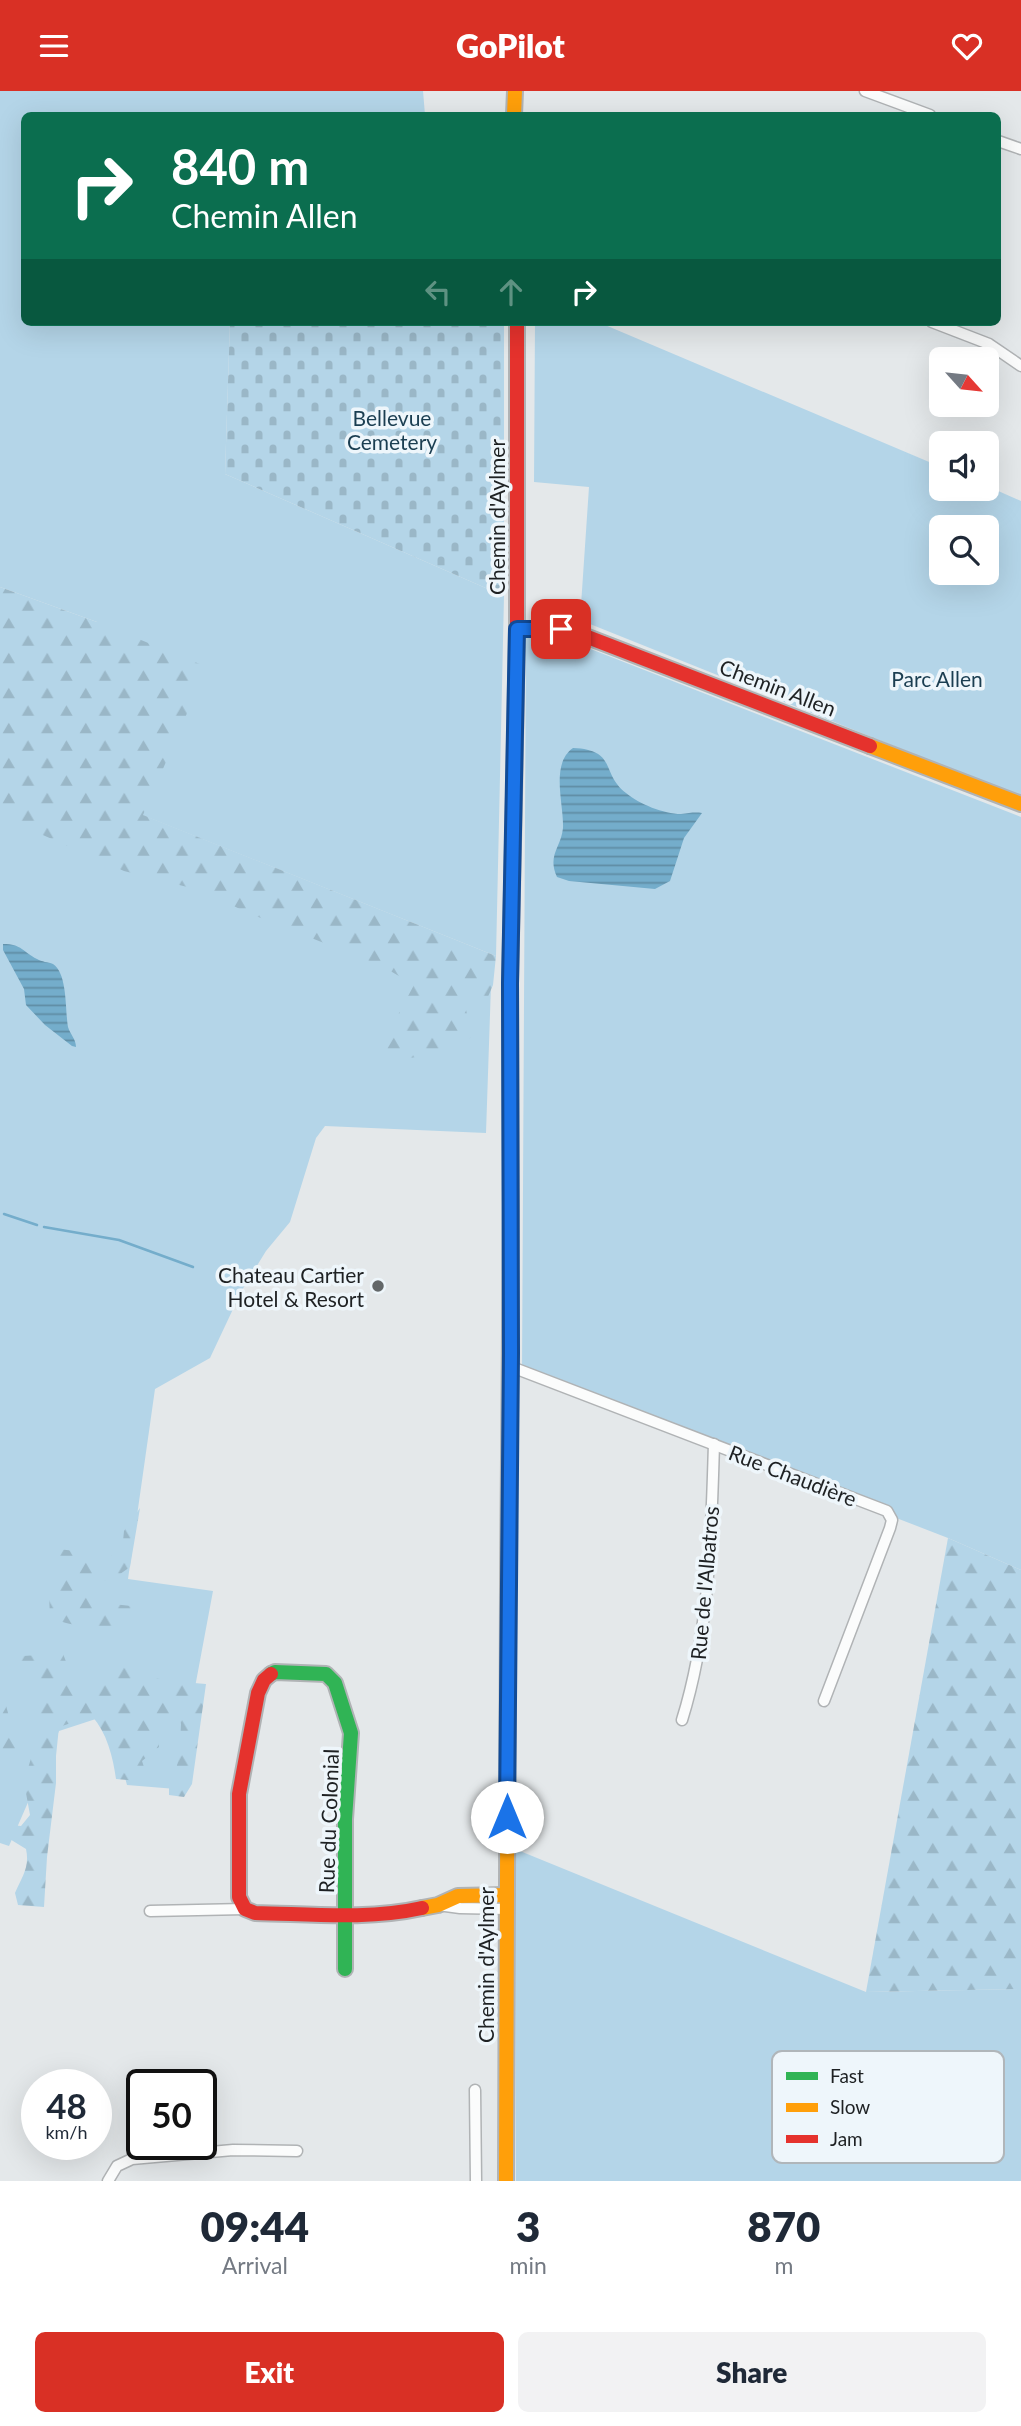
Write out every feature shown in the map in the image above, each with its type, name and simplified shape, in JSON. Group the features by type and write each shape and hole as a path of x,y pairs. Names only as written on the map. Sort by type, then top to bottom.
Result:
{"main road":[{"path":"514,91 514,112"},
{"name":"Chemin d'Aylmer","path":"506,2181 511,1353 510,983 517,629 517,326"},
{"name":"Chemin Allen","path":"517,629 561,629 585,636 1021,804"},
{"name":"Rue du Colonial","path":"245,1909 239,1897 239,1794 261,1685 275,1672 320,1672 331,1678 351,1728 345,1819 345,1969"},
{"path":"245,1909 255,1913 346,1915 405,1912 438,1905 458,1896 507,1902"}],"street":[{"path":"865,91 922,112"},
{"path":"1001,142 1021,149"},
{"path":"942,326 989,344 1021,366"},
{"name":"Rue Chaudière","path":"509,1366 887,1511 892,1520 824,1701"},
{"name":"Rue de l'Albatros","path":"682,1720 696,1671 706,1604 714,1444"},
{"path":"150,1911 245,1909"},
{"path":"475,2090 476,2181"},
{"path":"108,2181 117,2166 132,2159 233,2150 297,2151"}],"green space":[{"path":"0,91 423,91 425,112 21,112 21,326 230,326 225,474 504,596 496,956 142,815 97,622 0,587"},
{"name":"Bellevue Cemetery","path":"230,326 504,326 504,596 225,474"},
{"name":"Parc Allen","path":"535,326 607,326 929,462 929,501 999,501 999,491 1021,501 1021,797 580,620 589,487 534,482"},
{"path":"0,587 97,622 207,667 143,815 496,956 493,985 484,1006 463,996 472,1037 448,1051 405,1059 377,1054 414,985 382,966 248,913 203,891 124,871 0,816"},
{"path":"542,630 1021,817 1021,1570 948,1538 522,1373 526,637"},
{"path":"0,800 491,985 486,1133 325,1126 316,1138 290,1222 266,1251 242,1290 210,1358 155,1389 128,1579 213,1591 176,1789 127,1785 108,1715 59,1731 9,1846 0,1843"},
{"path":"140,1508 130,1567 113,1579 100,1581 91,1588 113,1604 131,1606 136,1621 119,1632 66,1623 50,1617 49,1595 58,1549 75,1551 101,1560 110,1557 119,1549 124,1531"},
{"path":"948,1538 1021,1570 1021,1989 866,1992"},
{"path":"59,1643 74,1683 86,1685 99,1676 108,1662 126,1662 154,1677 206,1684 192,1784 184,1797 169,1795 169,1783 176,1770 179,1755 179,1717 166,1716 157,1724 159,1747 142,1761 145,1770 153,1773 150,1782 116,1779 102,1730 92,1716 59,1727 44,1907 18,1905 15,1893 26,1867 26,1849 0,1833 0,1818 12,1825 21,1826 30,1815 24,1782 39,1731 35,1691 31,1681 21,1673 17,1665 23,1656 39,1655"},
{"path":"0,1682 17,1748 10,1765 0,1765"},
{"path":"515,1849 866,1992 1021,1989 1021,2181 516,2181"}],"shaded area":[{"path":"573,748 597,753 603,758 618,785 631,797 674,814 702,813 684,838 670,881 655,889 569,881 557,877 553,863 563,828 560,774 566,755"},
{"path":"3,944 18,947 58,969 64,984 68,1027 76,1047 45,1025 26,1005 24,989 3,950"}],"waterway":[{"path":"4,1214 37,1225"},
{"path":"44,1227 119,1240 193,1267"}],"traffic: fast":[{"path":"271,1674 326,1674 335,1683 351,1733 345,1819 345,1969"}],"traffic: slow":[{"path":"514,112 515,91"},
{"path":"870,746 1021,804"},
{"path":"511,1206 510,983 514,797"},
{"path":"506,2181 508,1586"},
{"path":"422,1908 438,1905 458,1896 507,1895"}],"traffic: jam":[{"path":"514,797 517,326"},
{"path":"517,629 561,629 585,636 870,746"},
{"path":"508,1586 511,1206"},
{"path":"271,1674 264,1680 258,1693 239,1794 239,1897 245,1909 255,1913 339,1915 381,1914 422,1908"}],"place":[{"name":"Chateau Cartier Hotel & Resort","path":"378,1286"}],"route":[{"path":"507,1817 511,1353 510,983 517,629 561,629"}]}
